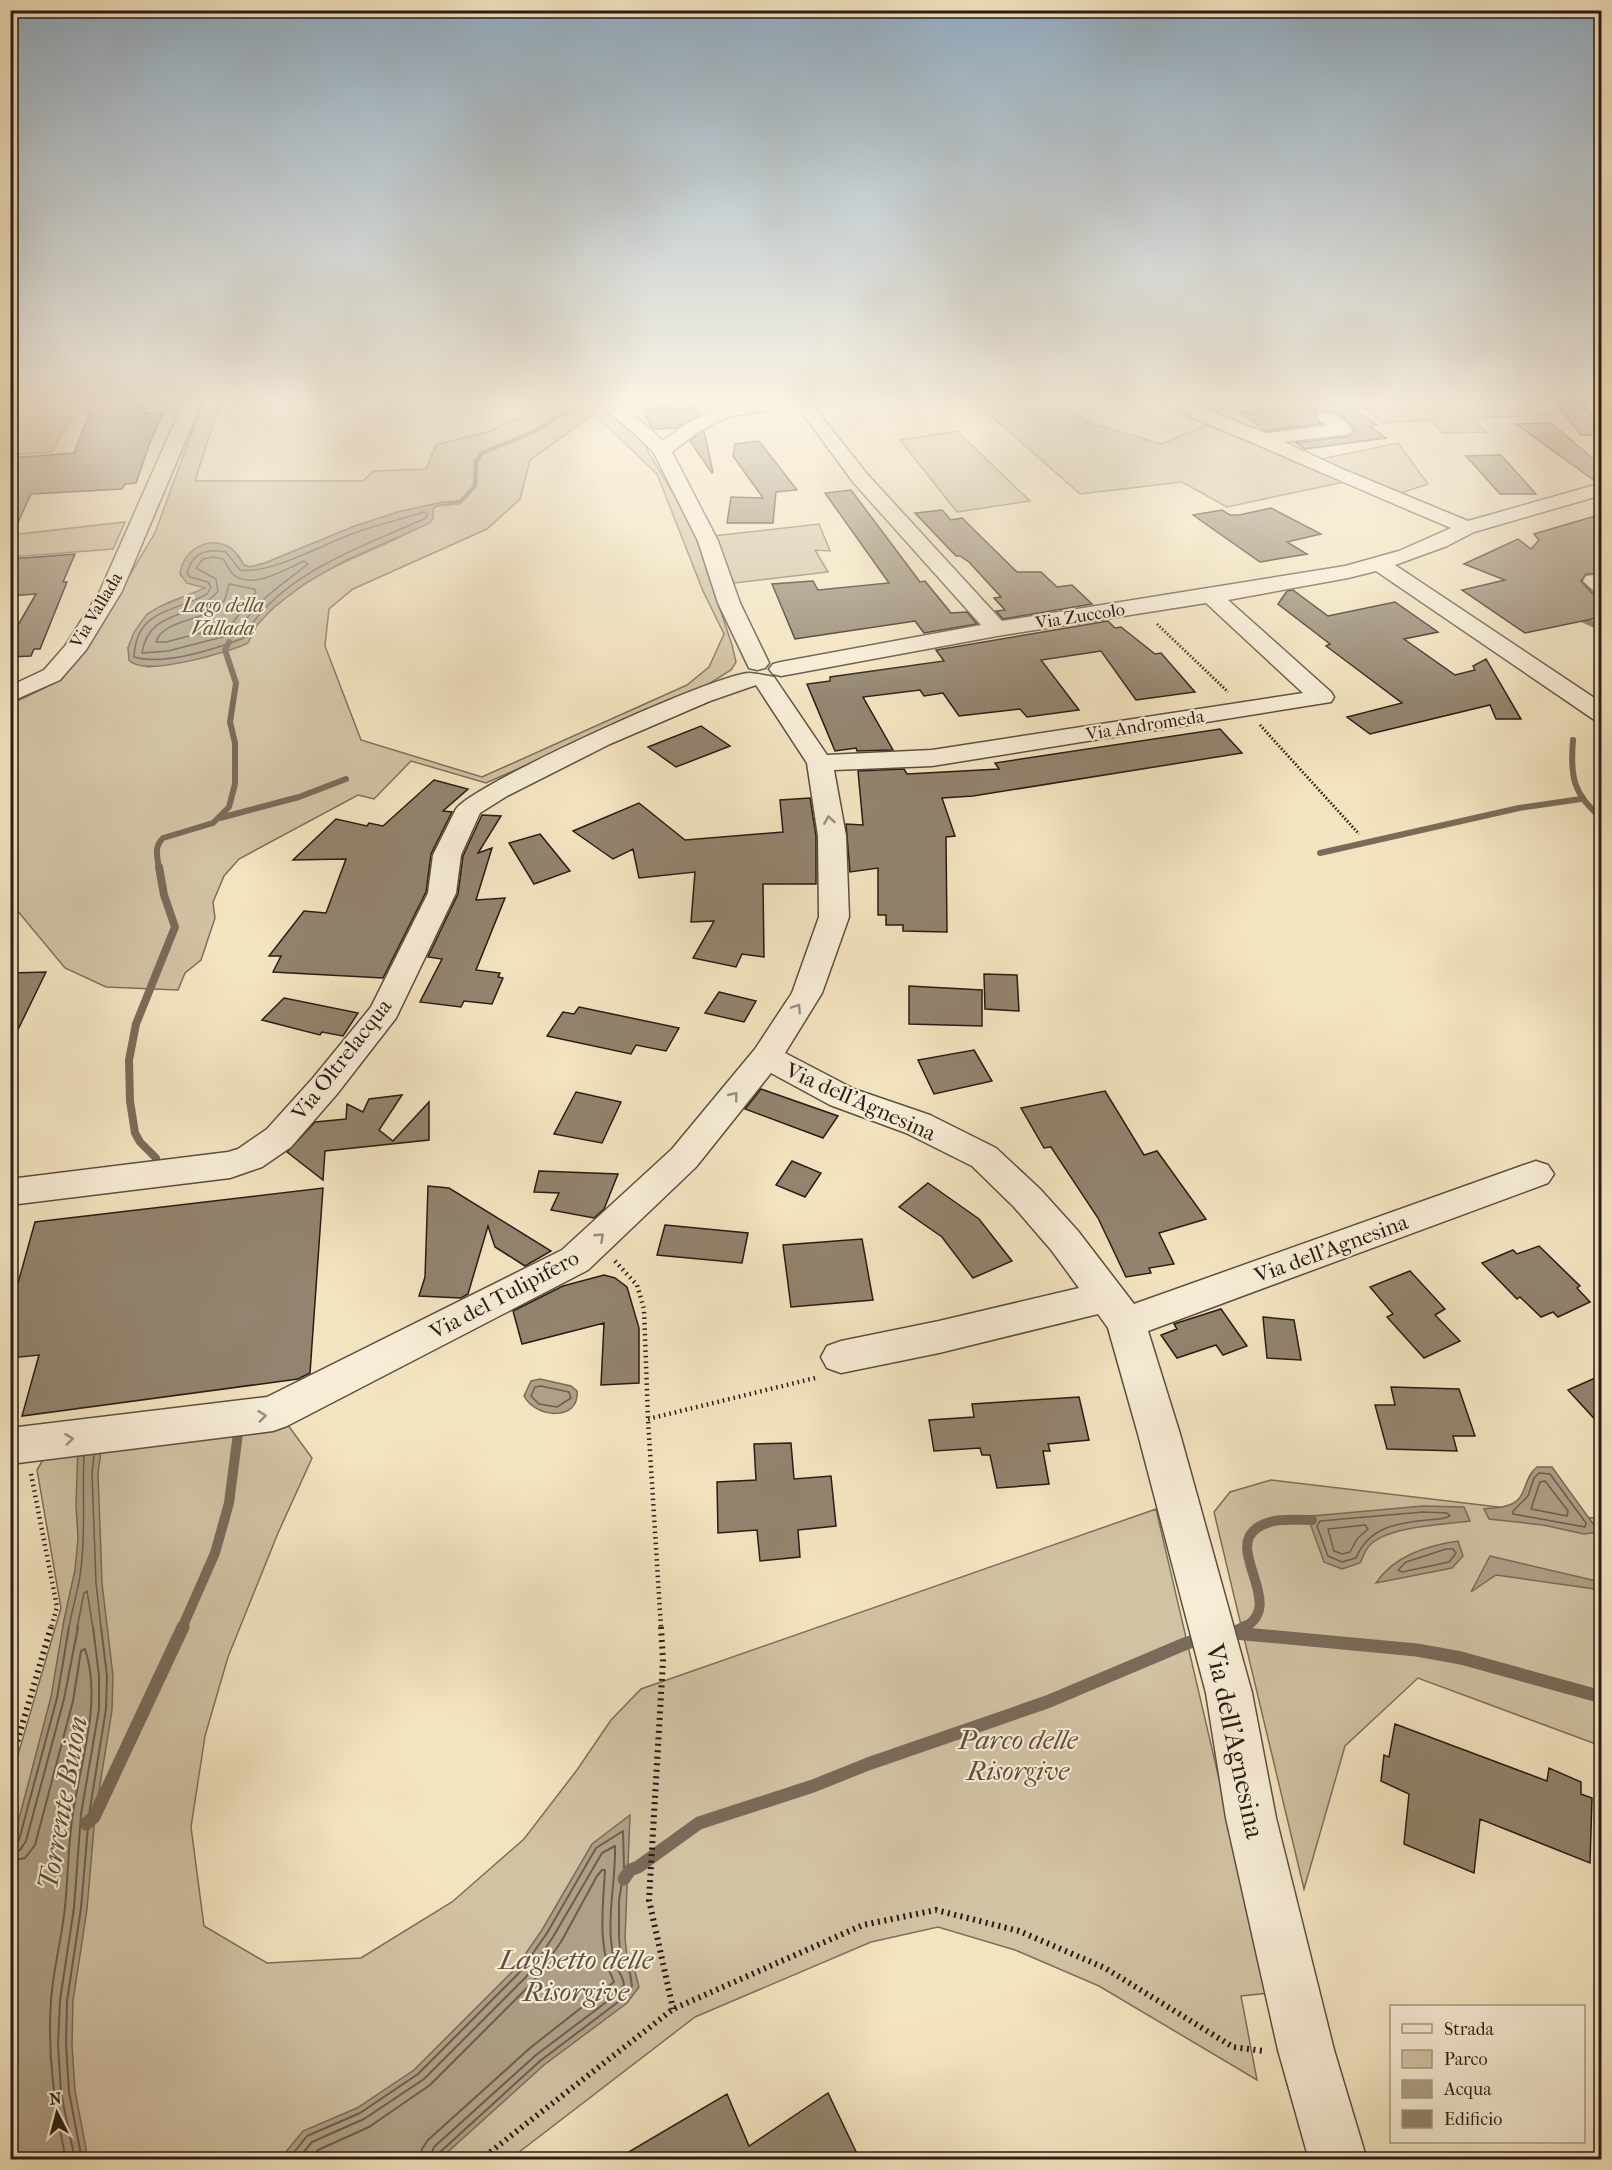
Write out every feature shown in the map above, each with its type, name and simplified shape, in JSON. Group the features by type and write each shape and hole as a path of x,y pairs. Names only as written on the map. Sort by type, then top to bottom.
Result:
{"street":[{"name":"Via Vallada","path":"10,695 52,675 74,650 111,591 150,500"},
{"path":"687,500 708,541 729,603 763,674 820,763"},
{"path":"880,500 997,629"},
{"path":"1401,500 1467,528"},
{"name":"Via Zuccolo","path":"763,674 839,657 997,629 1307,580 1380,564 1440,542 1467,528 1563,500"},
{"path":"1380,564 1602,714"},
{"name":"Via Andromeda","path":"820,763 932,758 1322,697 1211,596"},
{"name":"Via Oltrelacqua","path":"10,1192 230,1165 250,1158 279,1138 318,1095 385,1011 442,893 447,855 469,808 498,790 601,739 701,696 763,674"},
{"name":"Via del Tulipifero","path":"19,1445 273,1414 574,1260 684,1158 766,1057 807,993 834,917 832,836 820,763"},
{"name":"Via dell'Agnesina","path":"766,1057 842,1097 918,1124 984,1157 1027,1198 1065,1241 1116,1310 1138,1359 1229,1693 1251,1818 1306,2050 1338,2160"},
{"name":"Via dell'Agnesina","path":"841,1357 939,1337 1116,1310 1536,1174"}],"path":[{"path":"1156,623 1245,709 1359,834"},
{"path":"596,1240 637,1285 644,1309 648,1419 663,1661 649,1900 674,2009"},
{"path":"648,1419 827,1375 841,1357"},
{"path":"10,1766 57,1607 30,1474 19,1445"},
{"path":"480,2160 674,2009 863,1925 936,1910 1019,1931 1105,1968 1233,2047 1272,2052 1306,2050"}],"green space":[{"path":"167,500 519,500 487,529 353,589 329,609 325,646 361,740 482,777 687,685 709,667 724,634 703,591 667,500 677,500 691,523 736,662 731,670 704,687 486,783 411,761 374,799 358,795 239,859 224,876 213,902 215,918 201,960 185,973 178,990 106,987 65,968 11,903 11,704 61,680 92,638 155,533","holes":["443,502 458,504 436,506 433,509 433,519 334,567 302,586 267,614 257,625 249,640 241,646 170,664 148,667 128,648 133,635 147,616 176,599 201,592 206,588 204,586 187,583 239,556 244,565 250,567 355,526 398,512"]},
{"path":"948,500 1030,501 957,512"},
{"path":"1215,500 1259,500 1227,507"},
{"path":"125,522 113,549 11,557 11,535"},
{"path":"819,524 830,551 815,550 828,572 734,583 713,536"},
{"name":"Parco delle Risorgive","path":"285,1421 312,1458 278,1533 228,1657 205,1736 191,1827 204,1926 267,1963 361,1958 452,1902 524,1839 577,1770 611,1720 641,1689 1156,1509 1269,1993 1241,1996 1257,2080 1099,1986 1015,1950 938,1927 871,1942 695,2017 510,2159 11,2159 10,1782 61,1608 37,1470 48,1451"},
{"path":"1271,1480 1601,1519 1601,1746 1418,1678 1345,1746 1304,1889 1214,1512 1230,1492"}],"water":[{"name":"Lago della Vallada","path":"443,502 460,502 436,506 433,509 433,519 430,523 344,561 304,584 273,608 257,625 248,643 206,657 168,665 137,665 129,660 128,648 134,632 147,614 205,588 187,583 180,574 186,558 197,547 212,543 221,544 232,549 244,565 250,567 355,526 398,512"},
{"path":"540,1379 571,1386 577,1391 576,1401 572,1408 556,1413 538,1409 530,1404 524,1396 531,1381"},
{"path":"102,1444 98,1473 102,1583 113,1676 112,1710 95,1816 87,1909 73,2001 72,2044 75,2091 88,2159 11,2160 11,1849 51,1697 75,1570 78,1538 76,1505 78,1447"},
{"path":"1537,1467 1552,1467 1599,1532 1584,1534 1543,1525 1489,1519 1484,1509 1503,1507 1515,1502"},
{"path":"1423,1506 1464,1507 1470,1521 1402,1530 1389,1534 1377,1539 1369,1546 1360,1563 1342,1569 1324,1562 1311,1526 1312,1516"},
{"path":"1458,1541 1463,1556 1452,1568 1376,1583 1401,1559 1423,1549"},
{"path":"1490,1556 1601,1582 1601,1590 1496,1575 1471,1592"},
{"name":"Laghetto delle Risorgive","path":"630,1815 625,1938 627,1957 635,1971 639,1987 627,2003 544,2065 440,2159 280,2159 303,2131 357,2108 414,2070 515,1969 542,1930 592,1844"}],"building":[{"path":"10,500 28,500 10,540"},
{"path":"730,500 775,500 773,523 727,523"},
{"path":"830,500 859,500 920,582 925,581 951,613 967,612 977,624 924,633 915,621 795,639 772,584 813,581 818,590 889,583"},
{"path":"1271,508 1321,534 1287,542 1307,554 1260,562 1193,515 1222,510 1230,515 1239,515"},
{"path":"942,510 951,520 962,518 1017,572 1041,572 1057,587 1072,585 1092,604 1003,619 996,611 1005,610 994,598 1001,597 969,562 956,556 915,513"},
{"path":"1602,514 1602,574 1586,574 1581,581 1592,593 1602,594 1602,617 1525,633 1462,590 1505,580 1464,564 1518,539 1531,549 1539,540 1534,534"},
{"path":"75,554 63,582 67,582 40,649 34,649 31,656 10,657 10,639 36,594 10,596 10,559"},
{"path":"1293,590 1328,616 1395,602 1438,632 1404,639 1455,675 1475,670 1473,666 1486,659 1521,719 1496,719 1490,705 1370,734 1347,717 1402,703 1326,646 1330,644 1278,604 1287,591"},
{"path":"1108,621 1115,628 1121,627 1155,654 1161,653 1195,692 1136,700 1101,651 1041,660 1079,710 1027,717 1020,709 959,716 943,693 924,696 920,690 863,697 893,750 857,751 856,748 835,751 807,684 830,681 830,677 944,661 936,650"},
{"path":"701,726 730,746 676,767 648,747"},
{"path":"1220,729 1242,753 973,796 942,798 955,836 946,837 947,932 903,931 903,925 886,925 886,915 878,915 878,868 850,872 846,824 863,825 858,771 904,769 907,774 999,769 995,763"},
{"path":"434,780 468,789 443,811 452,812 431,854 426,892 383,978 273,972 281,956 269,956 304,911 326,913 346,859 293,860 336,819 367,826 369,823 383,826"},
{"path":"810,798 816,836 816,884 763,884 764,957 742,954 736,967 693,958 714,921 691,922 695,872 639,878 633,849 613,859 573,831 639,803 685,840 783,832 780,800"},
{"path":"482,815 501,816 478,853 492,848 476,900 505,898 476,970 500,973 498,977 503,978 492,1004 464,1001 461,1007 420,1002 442,959 428,957 458,894 463,856"},
{"path":"540,834 570,871 534,884 509,843"},
{"path":"46,972 10,1046 10,973"},
{"path":"984,974 1017,975 1019,1011 985,1009"},
{"path":"909,986 982,990 982,1026 909,1024"},
{"path":"719,992 756,1001 744,1022 705,1013"},
{"path":"284,998 358,1013 343,1036 322,1032 320,1035 262,1020"},
{"path":"579,1007 679,1028 666,1051 636,1045 631,1054 547,1036 563,1012 574,1014"},
{"path":"974,1050 992,1081 934,1094 918,1060"},
{"path":"761,1089 838,1116 823,1138 745,1109"},
{"path":"1105,1091 1144,1155 1157,1151 1206,1219 1159,1233 1174,1264 1149,1268 1151,1273 1126,1277 1098,1218 1051,1147 1044,1148 1021,1108"},
{"path":"576,1092 621,1102 602,1143 554,1134"},
{"path":"402,1095 379,1130 393,1141 429,1102 429,1140 325,1151 323,1180 287,1152 315,1122 346,1119 347,1104 363,1112 369,1099"},
{"path":"792,1161 821,1173 805,1197 776,1185"},
{"path":"539,1171 618,1174 604,1209 594,1218 551,1210 559,1193 534,1192"},
{"path":"928,1183 979,1219 1012,1261 973,1278 942,1237 899,1207"},
{"path":"428,1186 449,1188 551,1251 525,1266 495,1247 488,1226 468,1294 461,1298 419,1296 425,1277"},
{"path":"323,1188 310,1373 298,1379 22,1416 39,1355 10,1358 10,1312 35,1222"},
{"path":"665,1225 748,1233 742,1263 657,1255"},
{"path":"862,1239 873,1300 791,1307 783,1245"},
{"path":"1539,1246 1580,1286 1577,1288 1590,1302 1558,1317 1553,1312 1541,1317 1520,1297 1517,1299 1482,1263 1513,1250 1517,1254"},
{"path":"1410,1271 1445,1309 1435,1315 1460,1341 1424,1358 1387,1317 1393,1314 1370,1287"},
{"path":"604,1275 615,1278 627,1287 639,1328 639,1383 601,1385 604,1323 522,1344 513,1311 563,1286"},
{"path":"1221,1309 1247,1346 1223,1355 1216,1345 1177,1358 1161,1335 1177,1329 1174,1324"},
{"path":"1263,1317 1294,1320 1301,1360 1267,1358"},
{"path":"1602,1375 1602,1427 1568,1390"},
{"path":"1391,1387 1459,1389 1475,1436 1453,1436 1457,1451 1387,1449 1375,1405 1395,1405"},
{"path":"1079,1397 1089,1440 1048,1444 1050,1451 1043,1451 1049,1484 997,1488 990,1455 982,1455 980,1448 934,1451 929,1420 974,1417 972,1404"},
{"path":"791,1443 794,1479 831,1476 836,1526 798,1530 800,1557 760,1561 757,1530 718,1533 717,1482 756,1480 754,1444"},
{"path":"1395,1724 1547,1781 1549,1768 1581,1782 1581,1794 1592,1798 1590,1863 1480,1819 1474,1873 1404,1844 1409,1794 1381,1781 1384,1755 1389,1757"},
{"path":"828,2093 860,2160 729,2160 741,2152 728,2160 615,2160 727,2094 749,2146"}],"waterway":[{"name":"Torrente Buion","path":"449,503 462,500"},
{"path":"1577,617 1602,628"},
{"name":"Torrente Buion","path":"159,868 157,848 163,838 213,823 229,807 235,784 235,743 230,722 236,683 225,650 229,642"},
{"path":"1573,740 1573,774 1579,793 1592,810 1602,818"},
{"path":"220,818 299,797 346,779"},
{"path":"1320,853 1519,808 1581,799"},
{"name":"Torrente Buion","path":"156,1158 140,1142 135,1133 130,1101 129,1060 136,1024 175,927 164,895 159,867"},
{"path":"182,1628 215,1553 229,1503 239,1425"},
{"path":"1243,1628 1255,1618 1260,1606 1259,1592 1247,1550 1249,1538 1263,1524 1284,1520 1312,1520"},
{"path":"86,1824 94,1817 183,1627"},
{"path":"1234,1633 1246,1627"},
{"path":"1225,1635 1234,1633"},
{"path":"1234,1633 1417,1650 1461,1658 1602,1697"},
{"path":"624,1879 630,1870 638,1867 699,1823 813,1786 868,1764 1047,1702 1187,1643 1203,1639"}]}
